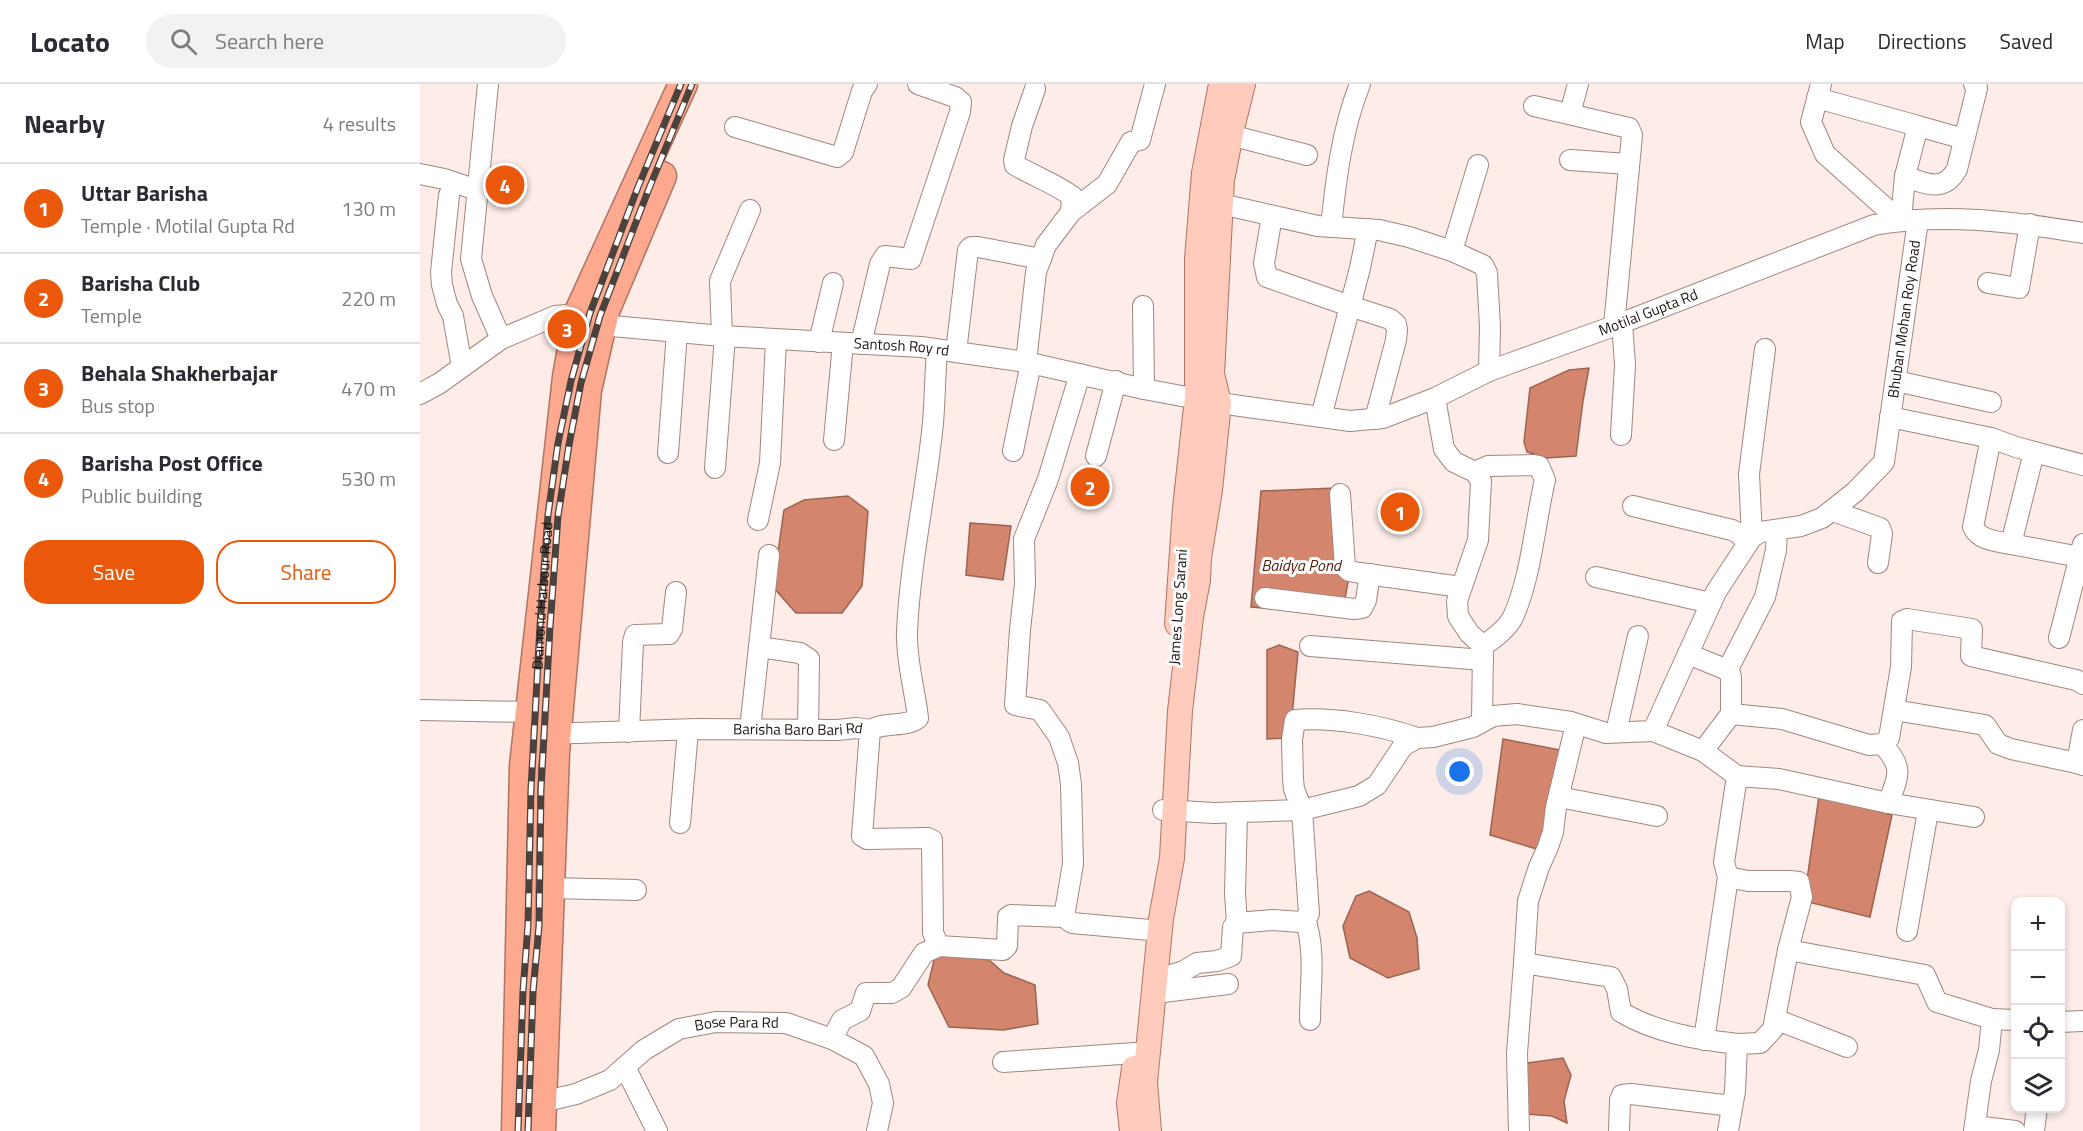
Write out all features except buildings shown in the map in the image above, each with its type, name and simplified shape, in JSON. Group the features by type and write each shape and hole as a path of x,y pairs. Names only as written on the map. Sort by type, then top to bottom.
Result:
{"highway":[{"name":"Diamond Harbour Road","path":"516,1131 525,766 567,376 590,320 605,311 683,84"},
{"name":"Diamond Harbour Road","path":"648,185 701,84"},
{"name":"Diamond Harbour Road","path":"541,1131 557,734 587,390 590,320"}],"main road":[{"name":"James Long Sarani","path":"1132,1131 1129,1103 1150,930 1169,810 1185,508 1208,400 1197,259 1203,173 1221,84"},
{"path":"1208,400 1212,374 1222,180 1230,135 1244,84"},
{"path":"1149,1131 1145,1082 1161,919 1172,858 1169,810"}],"street":[{"path":"488,84 471,259 482,296 501,339"},
{"path":"735,127 837,157 843,152 862,91 867,84"},
{"path":"834,440 852,344 880,264 885,256 911,259 960,112 960,102 955,97 918,84"},
{"path":"1013,451 1029,362 1030,312 1036,272 1046,245 1071,212 1107,184 1131,142 1140,140 1155,84"},
{"path":"1331,227 1339,160 1360,84"},
{"path":"1572,106 1578,84"},
{"path":"1905,176 1922,182 1942,185 1951,181 1957,169 1977,88 1974,84"},
{"path":"1035,89 1022,126 1014,160 1016,165 1072,196 1071,212"},
{"path":"1906,220 1825,154 1811,122 1823,92 1918,126 1964,139"},
{"path":"1534,106 1629,128 1632,135 1628,164 1618,324 1625,365 1621,435"},
{"name":"Bhuban Mohan Roy Road","path":"1750,540 1761,532 1801,526 1822,518 1872,476 1884,462 1896,381 1906,220 1905,176 1918,126"},
{"path":"1230,135 1307,155"},
{"path":"1570,159 1628,164"},
{"path":"1452,251 1478,165"},
{"path":"420,174 444,178 477,190"},
{"path":"449,195 441,272 447,304 453,316 462,367"},
{"path":"1221,204 1318,226 1368,229 1409,237 1452,251 1483,265 1487,273 1490,327 1489,371"},
{"path":"715,468 724,336 720,281 750,210"},
{"path":"1272,216 1264,263 1267,277 1390,319 1396,324 1396,340 1375,419"},
{"name":"Motilal Gupta Rd","path":"1208,400 1350,421 1383,418 1435,398 1489,371 1874,225 1906,220 2014,222 2083,232"},
{"path":"1988,283 2019,288 2030,224"},
{"path":"1321,417 1347,305 1368,229"},
{"path":"870,730 877,726 912,723 918,718 908,662 907,634 914,566 933,421 967,256 971,247 1041,259"},
{"path":"819,342 833,284"},
{"path":"1143,306 1144,389"},
{"name":"Santosh Roy rd","path":"420,394 440,383 501,339 555,316 677,332 946,351 1029,362 1144,389 1208,400"},
{"path":"668,453 677,332"},
{"path":"758,520 770,463 776,340"},
{"path":"1653,731 1712,603 1750,540 1749,474 1765,349"},
{"path":"1064,917 1073,864 1071,784 1068,763 1059,737 1040,710 1015,705 1025,584 1024,539 1048,479 1080,374"},
{"path":"1094,449 1112,381"},
{"path":"1896,381 1991,402"},
{"path":"1435,398 1444,449 1454,462 1475,472 1481,481 1478,540 1457,602 1458,616 1483,653 1482,722"},
{"path":"1890,417 1990,438 2083,465"},
{"path":"1990,438 1973,527 1976,534 1983,538 2011,544 2081,551 2078,587 2059,638"},
{"path":"2011,544 2034,452"},
{"path":"1475,472 1488,466 1534,465 1542,469 1545,480 1524,582 1513,618 1483,653"},
{"path":"1340,494 1345,567 1349,571 1461,587"},
{"path":"1633,506 1732,530 1750,540"},
{"path":"1833,511 1880,528 1882,534 1878,563"},
{"path":"1727,671 1765,597 1776,550 1778,530"},
{"path":"750,729 769,555"},
{"path":"1265,598 1354,609 1362,608 1370,574"},
{"path":"1596,577 1712,603"},
{"path":"629,732 635,635 669,634 672,629 676,592"},
{"path":"1731,714 1782,719 1869,745 1882,744 1889,738 1901,667 1902,621 1907,619 1972,629 1971,656 2076,680 2083,684"},
{"path":"1616,732 1638,636"},
{"path":"1310,646 1483,653"},
{"path":"759,647 800,654 809,659 808,730"},
{"path":"1688,654 1727,671 1731,678 1731,714 1702,751"},
{"name":"Barisha Baro Bari Rd","path":"420,710 529,723 557,734 750,729 857,728 870,730 862,836 867,839 928,838 932,840 933,933 939,946"},
{"path":"1894,710 1985,725 1998,744 2080,764 2083,730"},
{"path":"1156,984 1165,977 1184,971 1197,963 1216,961 1231,956 1233,927 1237,923 1274,920 1301,922 1309,914 1302,810 1294,789 1293,779 1292,740 1295,720 1368,725 1388,728 1417,738 1433,737 1473,727 1493,716 1517,714 1576,724 1606,733 1653,731 1702,751 1737,776 1779,779 1928,811 1974,817"},
{"path":"1519,1131 1517,1053 1528,901 1553,832 1576,724"},
{"path":"680,823 688,730"},
{"path":"1169,810 1237,812 1302,810 1359,796 1377,785 1403,746 1417,738"},
{"path":"1882,744 1894,757 1898,766 1896,783 1888,803"},
{"path":"1704,1040 1728,877 1724,862 1737,776"},
{"path":"1559,797 1657,816"},
{"path":"1907,931 1928,811"},
{"path":"1237,812 1235,893 1237,923"},
{"path":"1524,963 1611,977 1617,989 1621,1012 1637,1022 1704,1040 1737,1044 1760,1043 1773,1029 1788,950 1802,897 1799,882 1790,880 1748,881 1728,877"},
{"path":"550,888 636,890"},
{"path":"832,1040 842,1020 861,1011 866,993 892,993 902,988 924,953 939,946 1003,950 1008,946 1008,917 1011,915 1064,917 1072,923 1150,930"},
{"path":"1305,919 1310,932 1311,946 1310,1020"},
{"path":"1788,950 1925,975 1937,1002 1992,1019 2011,1020"},
{"path":"1156,984 1228,984"},
{"path":"1775,1019 1847,1047"},
{"path":"1992,1019 1989,1050 1981,1081 1974,1129 2015,1131"},
{"path":"2065,1022 2083,1021"},
{"name":"Bose Para Rd","path":"542,1102 576,1094 610,1080 644,1050 680,1029 716,1022 786,1023 832,1040 864,1056 879,1084 883,1103 877,1131"},
{"path":"1728,1131 1737,1044"},
{"path":"1003,1062 1135,1053"},
{"path":"625,1067 657,1131"},
{"path":"1619,1131 1622,1095 1631,1094 1732,1106"},
{"path":"2034,1131 2036,1113"}],"water":[{"path":"1589,368 1576,456 1546,458 1527,452 1524,442 1530,388 1569,370"},
{"name":"Baidya Pond","path":"1335,488 1348,582 1342,615 1251,607 1261,491"},
{"path":"848,496 868,511 862,586 842,613 796,613 773,587 784,510 804,500"},
{"path":"970,523 1011,526 1003,580 966,575"},
{"path":"1279,645 1298,652 1290,738 1267,739 1267,650"},
{"path":"1503,739 1560,750 1540,850 1490,835"},
{"path":"1819,796 1892,815 1870,917 1804,901"},
{"path":"1369,891 1409,912 1417,938 1419,969 1388,978 1350,958 1343,926 1356,896"},
{"path":"936,952 989,960 1004,973 1035,985 1038,1024 1003,1030 949,1027 928,985"},
{"path":"1563,1058 1571,1075 1564,1101 1567,1123 1552,1116 1527,1114 1521,1064"}],"railway":[{"path":"518,1131 528,925 531,789 540,626 548,515 558,443 571,381 590,313 638,187 681,84"},
{"path":"528,1131 533,992 539,926 541,789 550,627 558,516 569,445 581,383 600,316 692,84"}],"place":[{"name":"Barisha Post Office","path":"505,185"},
{"name":"Behala Shakherbajar","path":"567,329"},
{"name":"Barisha Club","path":"1090,487"},
{"name":"Uttar Barisha","path":"1400,512"}]}
